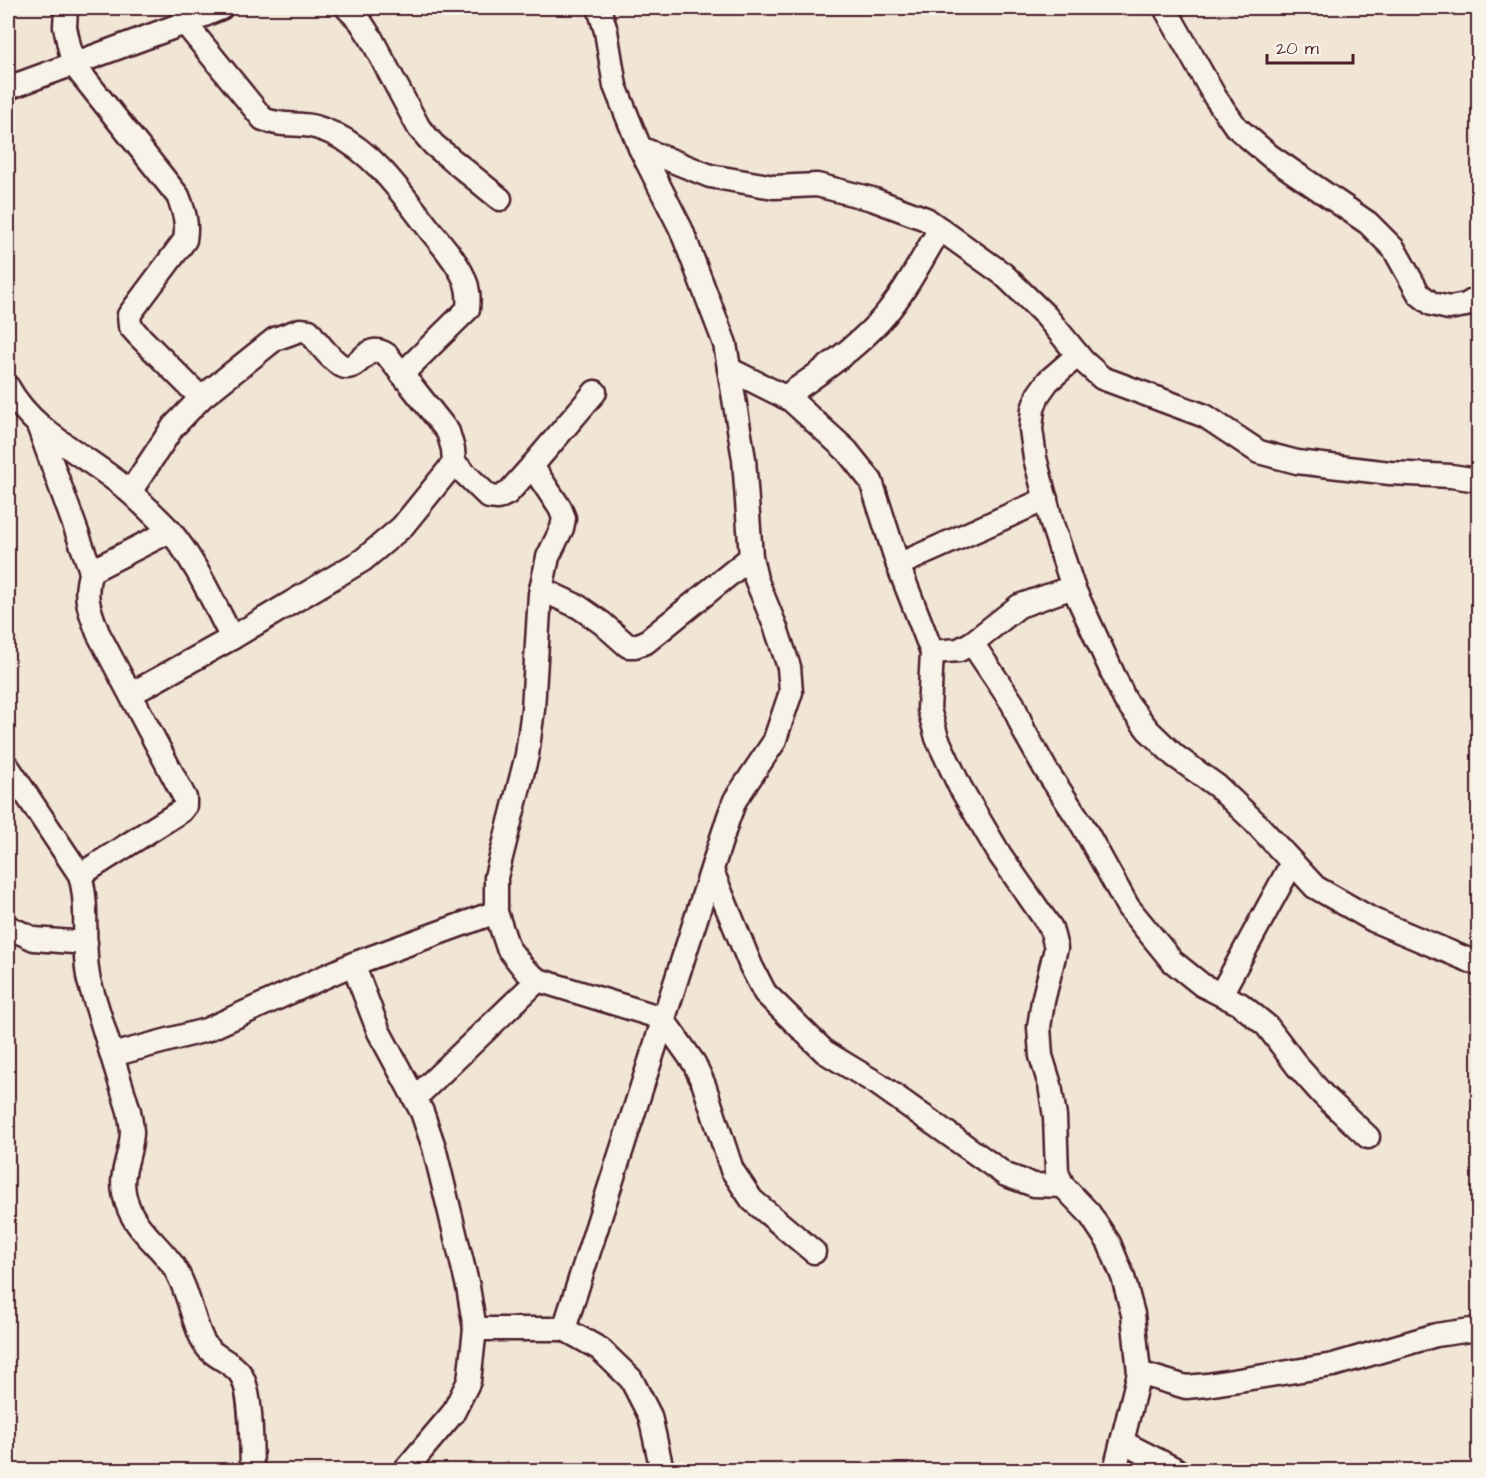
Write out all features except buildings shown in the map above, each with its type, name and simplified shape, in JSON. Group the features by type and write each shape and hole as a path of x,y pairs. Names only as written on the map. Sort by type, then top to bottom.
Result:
{"street":[{"path":"66,8 65,27 73,64 178,196 185,213 187,226 185,240 129,315 130,326 201,398"},
{"path":"8,87 221,8"},
{"path":"347,8 360,21 371,38 419,128 434,145 500,199"},
{"path":"564,1329 662,1018 735,800 774,742 791,692 789,667 756,579 751,557 744,459 725,344 681,229 640,148 615,86 606,31 598,8"},
{"path":"1165,8 1215,97 1236,127 1270,156 1368,223 1394,249 1419,294 1432,304 1449,308 1466,305 1479,298"},
{"path":"185,23 263,118 284,125 306,124 334,134 361,151 387,173 464,278 469,294 468,309 402,374"},
{"path":"640,148 710,176 774,187 818,185 872,199 926,219 1003,274 1046,316 1078,355 1102,378 1205,416 1258,452 1308,464 1479,480"},
{"path":"785,397 834,362 879,322 893,304 940,229"},
{"path":"130,492 173,427 201,398 276,339 300,330 309,331 340,365 347,367 371,351 380,350 387,355 448,432 454,463 489,497 498,498 508,493 595,392"},
{"path":"1078,355 1048,381 1038,395 1030,429 1046,499 1073,587 1125,700 1148,730 1175,756 1224,793 1255,822 1315,888 1373,921 1479,964"},
{"path":"729,369 792,400 847,451 871,481 898,565 932,652 929,709 937,738 960,787 1000,855 1051,928 1056,948 1043,1001 1040,1027 1041,1056 1050,1085 1055,1117 1057,1172 1063,1186 1089,1213 1109,1243 1123,1277 1133,1314 1139,1373 1115,1470"},
{"path":"8,387 17,403 38,425 130,492 170,531 193,564 232,638"},
{"path":"38,425 91,571 86,588 88,604 98,633 185,798 185,806 181,811 80,875"},
{"path":"131,694 232,638 363,560 402,527 454,463"},
{"path":"532,465 564,518 562,528 548,557 541,589 527,756 496,877 496,912 508,948 525,970 538,980 662,1018 694,1063 704,1085 732,1170 752,1200 814,1252"},
{"path":"898,565 1046,499"},
{"path":"91,571 170,531"},
{"path":"541,589 579,607 602,623 628,646 635,646 646,642 751,557"},
{"path":"932,652 959,650 972,643 1019,606 1073,587"},
{"path":"972,643 1013,704 1024,731 1046,770 1083,826 1128,907 1173,961 1202,985 1239,1004 1267,1026 1310,1081 1368,1137"},
{"path":"8,767 80,875 86,895 85,962 88,981 129,1111 132,1133 122,1177 129,1210 136,1222 173,1266 186,1289 202,1340 209,1351 238,1371 245,1384 252,1470"},
{"path":"1221,994 1292,863"},
{"path":"712,871 751,966 765,993 825,1052 878,1083 1006,1175 1034,1185 1063,1186"},
{"path":"112,1055 206,1029 353,964 496,912"},
{"path":"8,927 34,939 86,943"},
{"path":"353,964 379,1032 415,1098 434,1147 468,1287 475,1329 469,1381 453,1413 405,1470"},
{"path":"415,1098 538,980"},
{"path":"475,1329 564,1329 600,1349 631,1379 650,1416 662,1470"},
{"path":"1139,1373 1186,1387 1207,1385 1333,1365 1436,1335 1479,1329"},
{"path":"1122,1442 1177,1470"}]}
